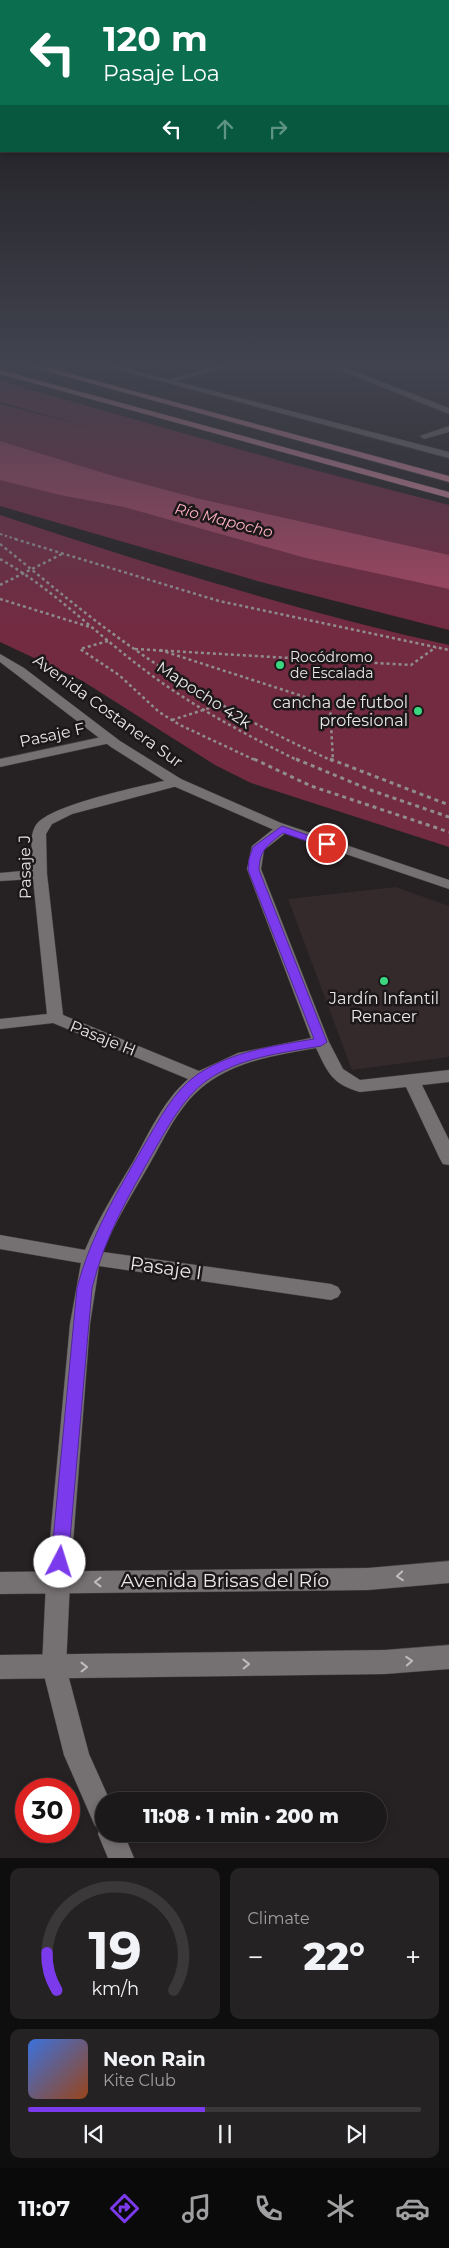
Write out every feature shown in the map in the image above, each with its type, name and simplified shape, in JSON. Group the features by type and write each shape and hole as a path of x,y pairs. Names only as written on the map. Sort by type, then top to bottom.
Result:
{"highway":[{"path":"295,453 449,495"},
{"path":"352,453 449,479"}],"street":[{"name":"Avenida Costanera Sur","path":"0,658 20,670 148,766 176,782 282,829 449,885"},
{"name":"Pasaje F","path":"0,763 111,739"},
{"name":"Pasaje J","path":"55,1018 40,874 39,834 47,821 67,811 176,782"},
{"path":"282,829 257,849 254,870 321,1042 336,1072 341,1078 350,1083 370,1086 449,1076"},
{"path":"0,877 40,874"},
{"name":"Pasaje H","path":"0,1024 55,1018 202,1078"},
{"path":"95,1797 77,1755 54,1667 58,1582 80,1324 84,1288 92,1258 109,1218 167,1117 184,1095 202,1078 239,1058 321,1042"},
{"path":"412,1081 449,1159"},
{"name":"Pasaje I","path":"0,1242 92,1258 332,1292"},
{"name":"Avenida Brisas del Río","path":"0,1583 368,1579 449,1572"},
{"path":"0,1667 385,1662 449,1658"},
{"path":"114,1842 121,1858"}],"path":[{"path":"0,534 219,600 449,650"},
{"path":"0,544 134,649 222,704 299,746 396,788 449,805"},
{"path":"0,585 64,553"},
{"name":"Mapocho 42k","path":"0,560 23,574 159,681 253,740 324,773 449,817"},
{"path":"0,599 93,628"},
{"path":"108,641 80,648 119,676 159,712 172,720 311,786 449,832"},
{"path":"134,649 411,665 436,647"},
{"path":"154,649 330,705 333,761"},
{"path":"172,720 222,704"}],"shaded area":[{"path":"0,453 252,453 449,505 449,630 261,582 0,506"},
{"path":"0,515 223,586 392,632 449,645 449,847 251,783 215,765 81,680 0,642"},
{"name":"Jardín Infantil Renacer","path":"396,887 449,906 449,1057 352,1070 288,899"}],"water":[{"name":"Río Mapocho","path":"0,453 38,453 110,475 196,498 449,555 449,589 306,558 124,507 60,495 0,480"}],"place":[{"name":"Rocódromo de Escalada","path":"280,665"},
{"name":"cancha de futbol profesional","path":"418,711"},
{"name":"Jardín Infantil Renacer","path":"384,981"}],"route":[{"path":"60,1562 80,1324 84,1288 92,1258 109,1218 167,1117 184,1095 202,1078 239,1058 321,1042 254,870 254,859 257,849 282,829 327,844"}]}
